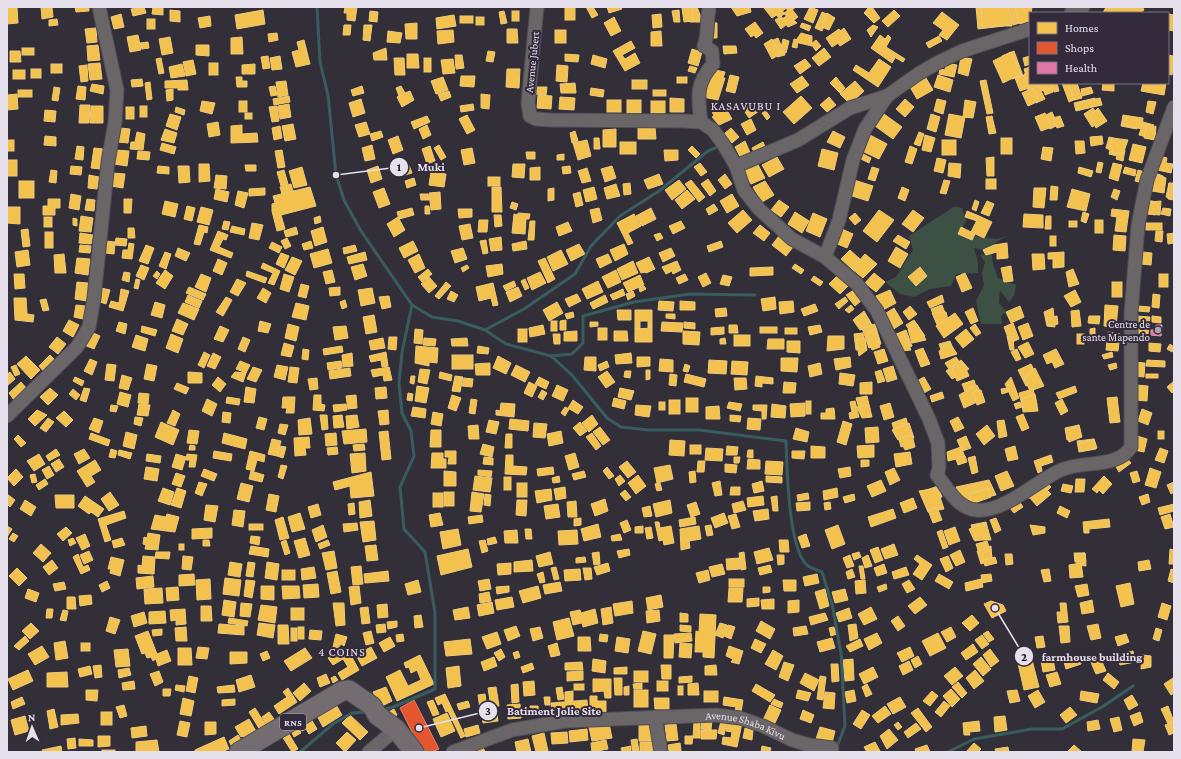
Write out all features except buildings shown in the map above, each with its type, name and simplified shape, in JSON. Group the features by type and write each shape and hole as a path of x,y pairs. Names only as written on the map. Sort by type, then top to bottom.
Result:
{"highway":[{"name":"RN5","path":"240,752 342,691 349,690 396,729 414,752"}],"street":[{"path":"7,416 77,347 89,326 94,298 108,162 115,122 116,90 99,7"},
{"name":"Avenue Jubert","path":"536,7 536,34 528,103 530,116 536,119 550,120 701,122"},
{"path":"1073,12 1083,7"},
{"path":"709,10 706,24 708,35 704,46 712,51 713,64 703,75 698,95 701,122 713,130 736,166 744,190 759,210 792,239 825,257 857,284 877,311 929,419 938,443 940,468 937,474 953,497 964,507 977,510 992,508 1061,470 1079,465 1115,461 1125,456 1131,447 1131,313 1138,225 1147,180 1174,107"},
{"path":"736,166 798,140 850,108 887,96 918,74 962,51 1029,29"},
{"path":"825,257 839,220 853,160 865,129 887,96"},
{"name":"Avenue Shaba Kivu","path":"453,752 512,730 566,721 716,715 740,718 763,726 792,740 810,745 832,748"},
{"path":"655,717 661,752"},
{"path":"369,752 396,729"}],"green space":[{"path":"955,206 962,208 966,221 958,234 997,239 1006,236 984,250 974,248 978,262 978,273 956,274 951,286 930,289 914,297 900,294 885,282 896,277 913,250 909,236"},
{"path":"992,253 993,264 998,278 1016,285 1014,295 1009,302 1000,290 999,303 1006,312 1001,316 1002,324 981,324 976,301 984,285 982,273 985,262 980,255"}],"waterway":[{"path":"317,7 320,62 328,95 336,175 344,200 361,231 412,305 432,317 458,321 485,330 506,344 551,356 572,375 607,418 621,427 649,430 699,430 786,441 788,488 796,544 801,557 808,566 822,572 832,604 841,653 845,726 836,749"},
{"path":"485,330 524,309 575,274 591,246 620,216 659,191 708,151 720,146"},
{"path":"551,356 572,354 583,343 583,316 634,302 690,294 755,295"},
{"path":"383,710 435,689 435,613 425,552 404,529 400,487 414,456 411,431 402,413 399,383 402,352 412,305"},
{"path":"948,752 974,739 1032,729 1062,729 1102,707 1133,686"},
{"path":"300,752 333,724 352,713 367,712"}],"place":[{"name":"Muki","path":"336,175"},
{"name":"Centre de sante Mapendo","path":"1158,330"},
{"name":"farmhouse building","path":"995,608"},
{"name":"Batiment Jolie Site","path":"419,728"}],"district":[{"name":"KASAVUBU I","path":"746,106"},
{"name":"4 COINS","path":"342,652"}]}
